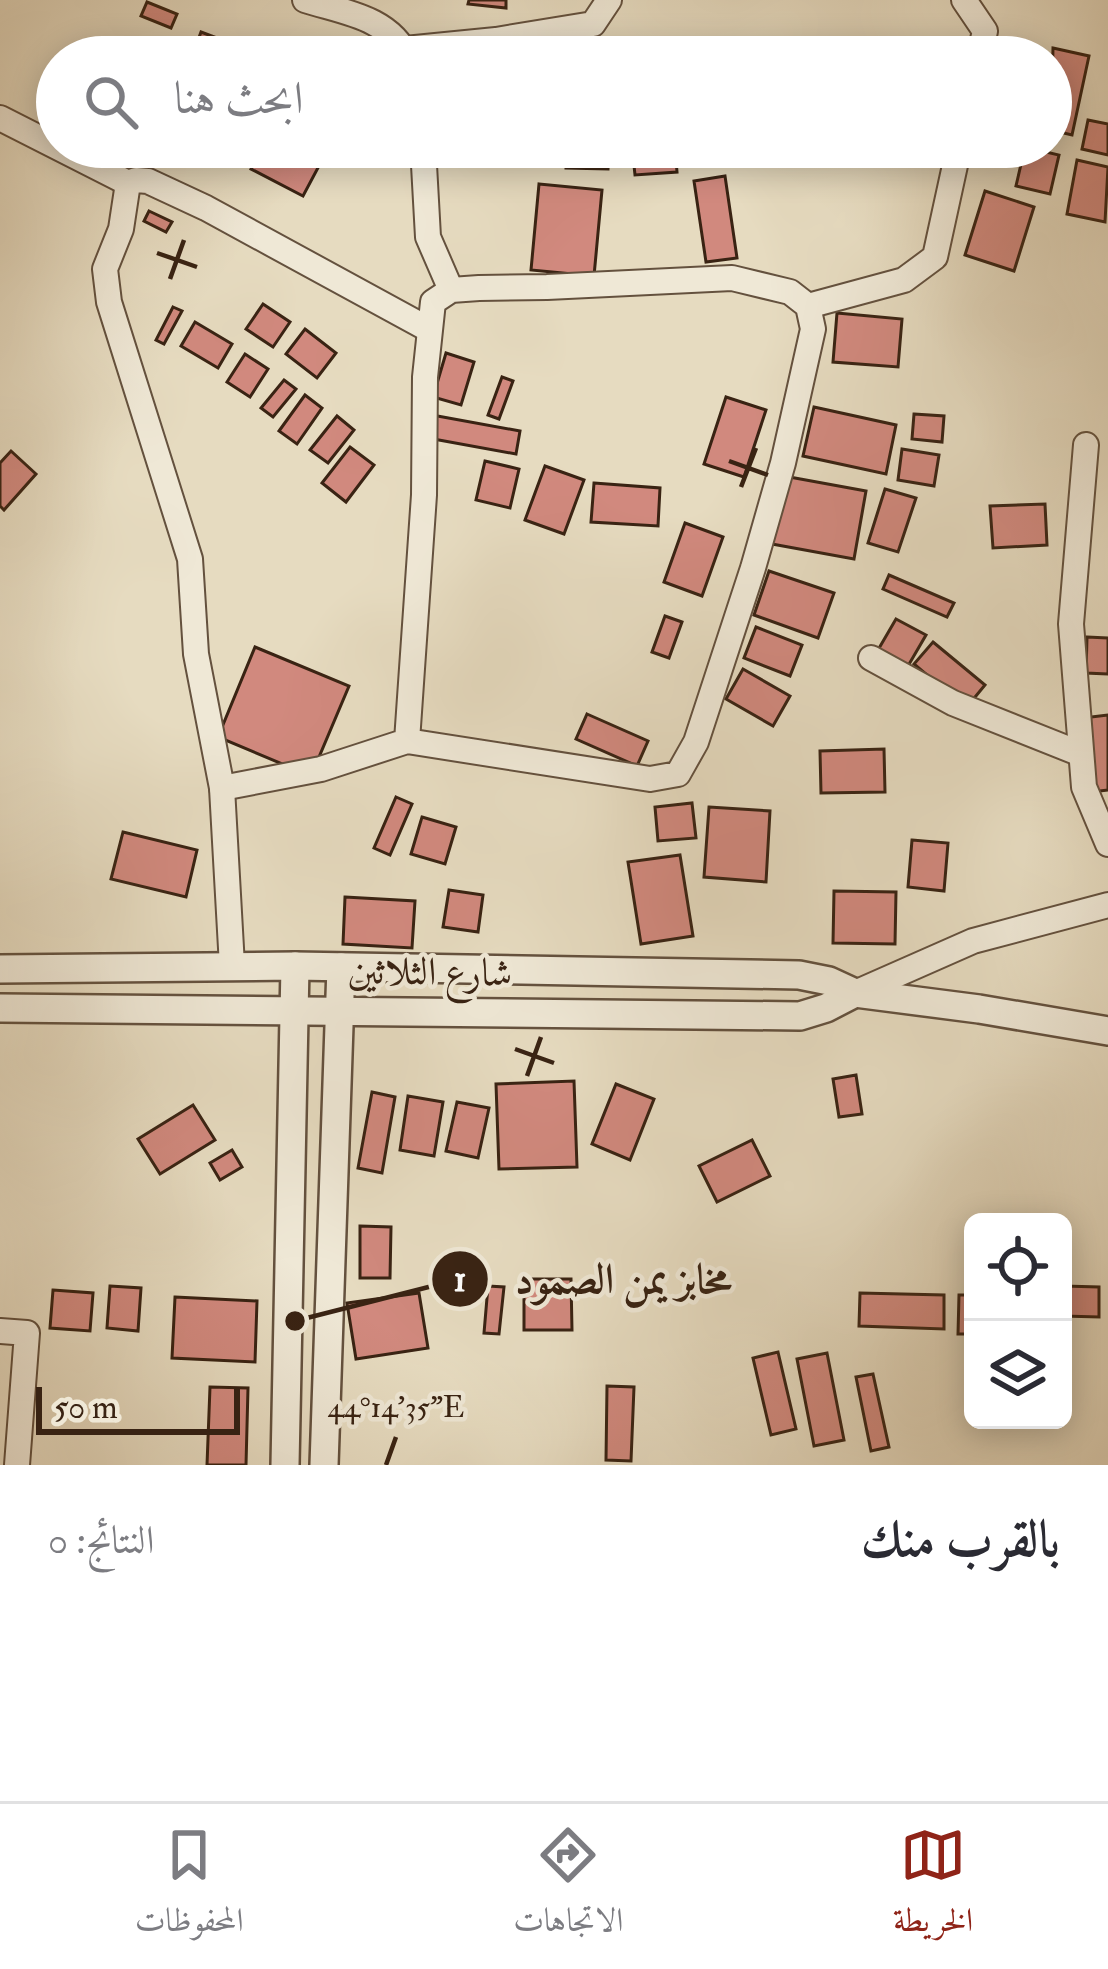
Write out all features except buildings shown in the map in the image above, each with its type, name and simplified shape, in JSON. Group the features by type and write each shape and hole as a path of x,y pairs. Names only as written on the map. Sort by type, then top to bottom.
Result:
{"street":[{"path":"304,0 375,21 390,36"},
{"path":"520,36 593,24 609,0"},
{"path":"964,0 984,36"},
{"path":"0,118 36,136"},
{"path":"98,168 128,183 148,182 206,208 428,329"},
{"path":"424,168 428,237 452,290"},
{"path":"808,306 904,280 935,257 954,168"},
{"path":"128,183 121,229 105,268 109,302 190,559 196,654 222,788 232,966"},
{"path":"222,788 320,769 407,741 650,779 678,774 696,742 784,463 813,329 808,306 790,292 732,278 452,290 433,302 424,377 424,495 407,741"},
{"path":"1086,445 1071,624 1084,787 1108,844"},
{"path":"871,658 953,703 1081,754"},
{"path":"855,993 973,941 1108,905"},
{"path":"285,1465 295,966"},
{"name":"شارع الثلاثين","path":"0,969 295,966 799,974 855,993 1108,1031"},
{"path":"324,1465 341,967"},
{"name":"شارع الثلاثين","path":"0,1008 800,1016 855,993"},
{"path":"0,1331 27,1333 17,1465"}],"place":[{"name":"مخابز يمن الصمود","path":"295,1321"}]}
